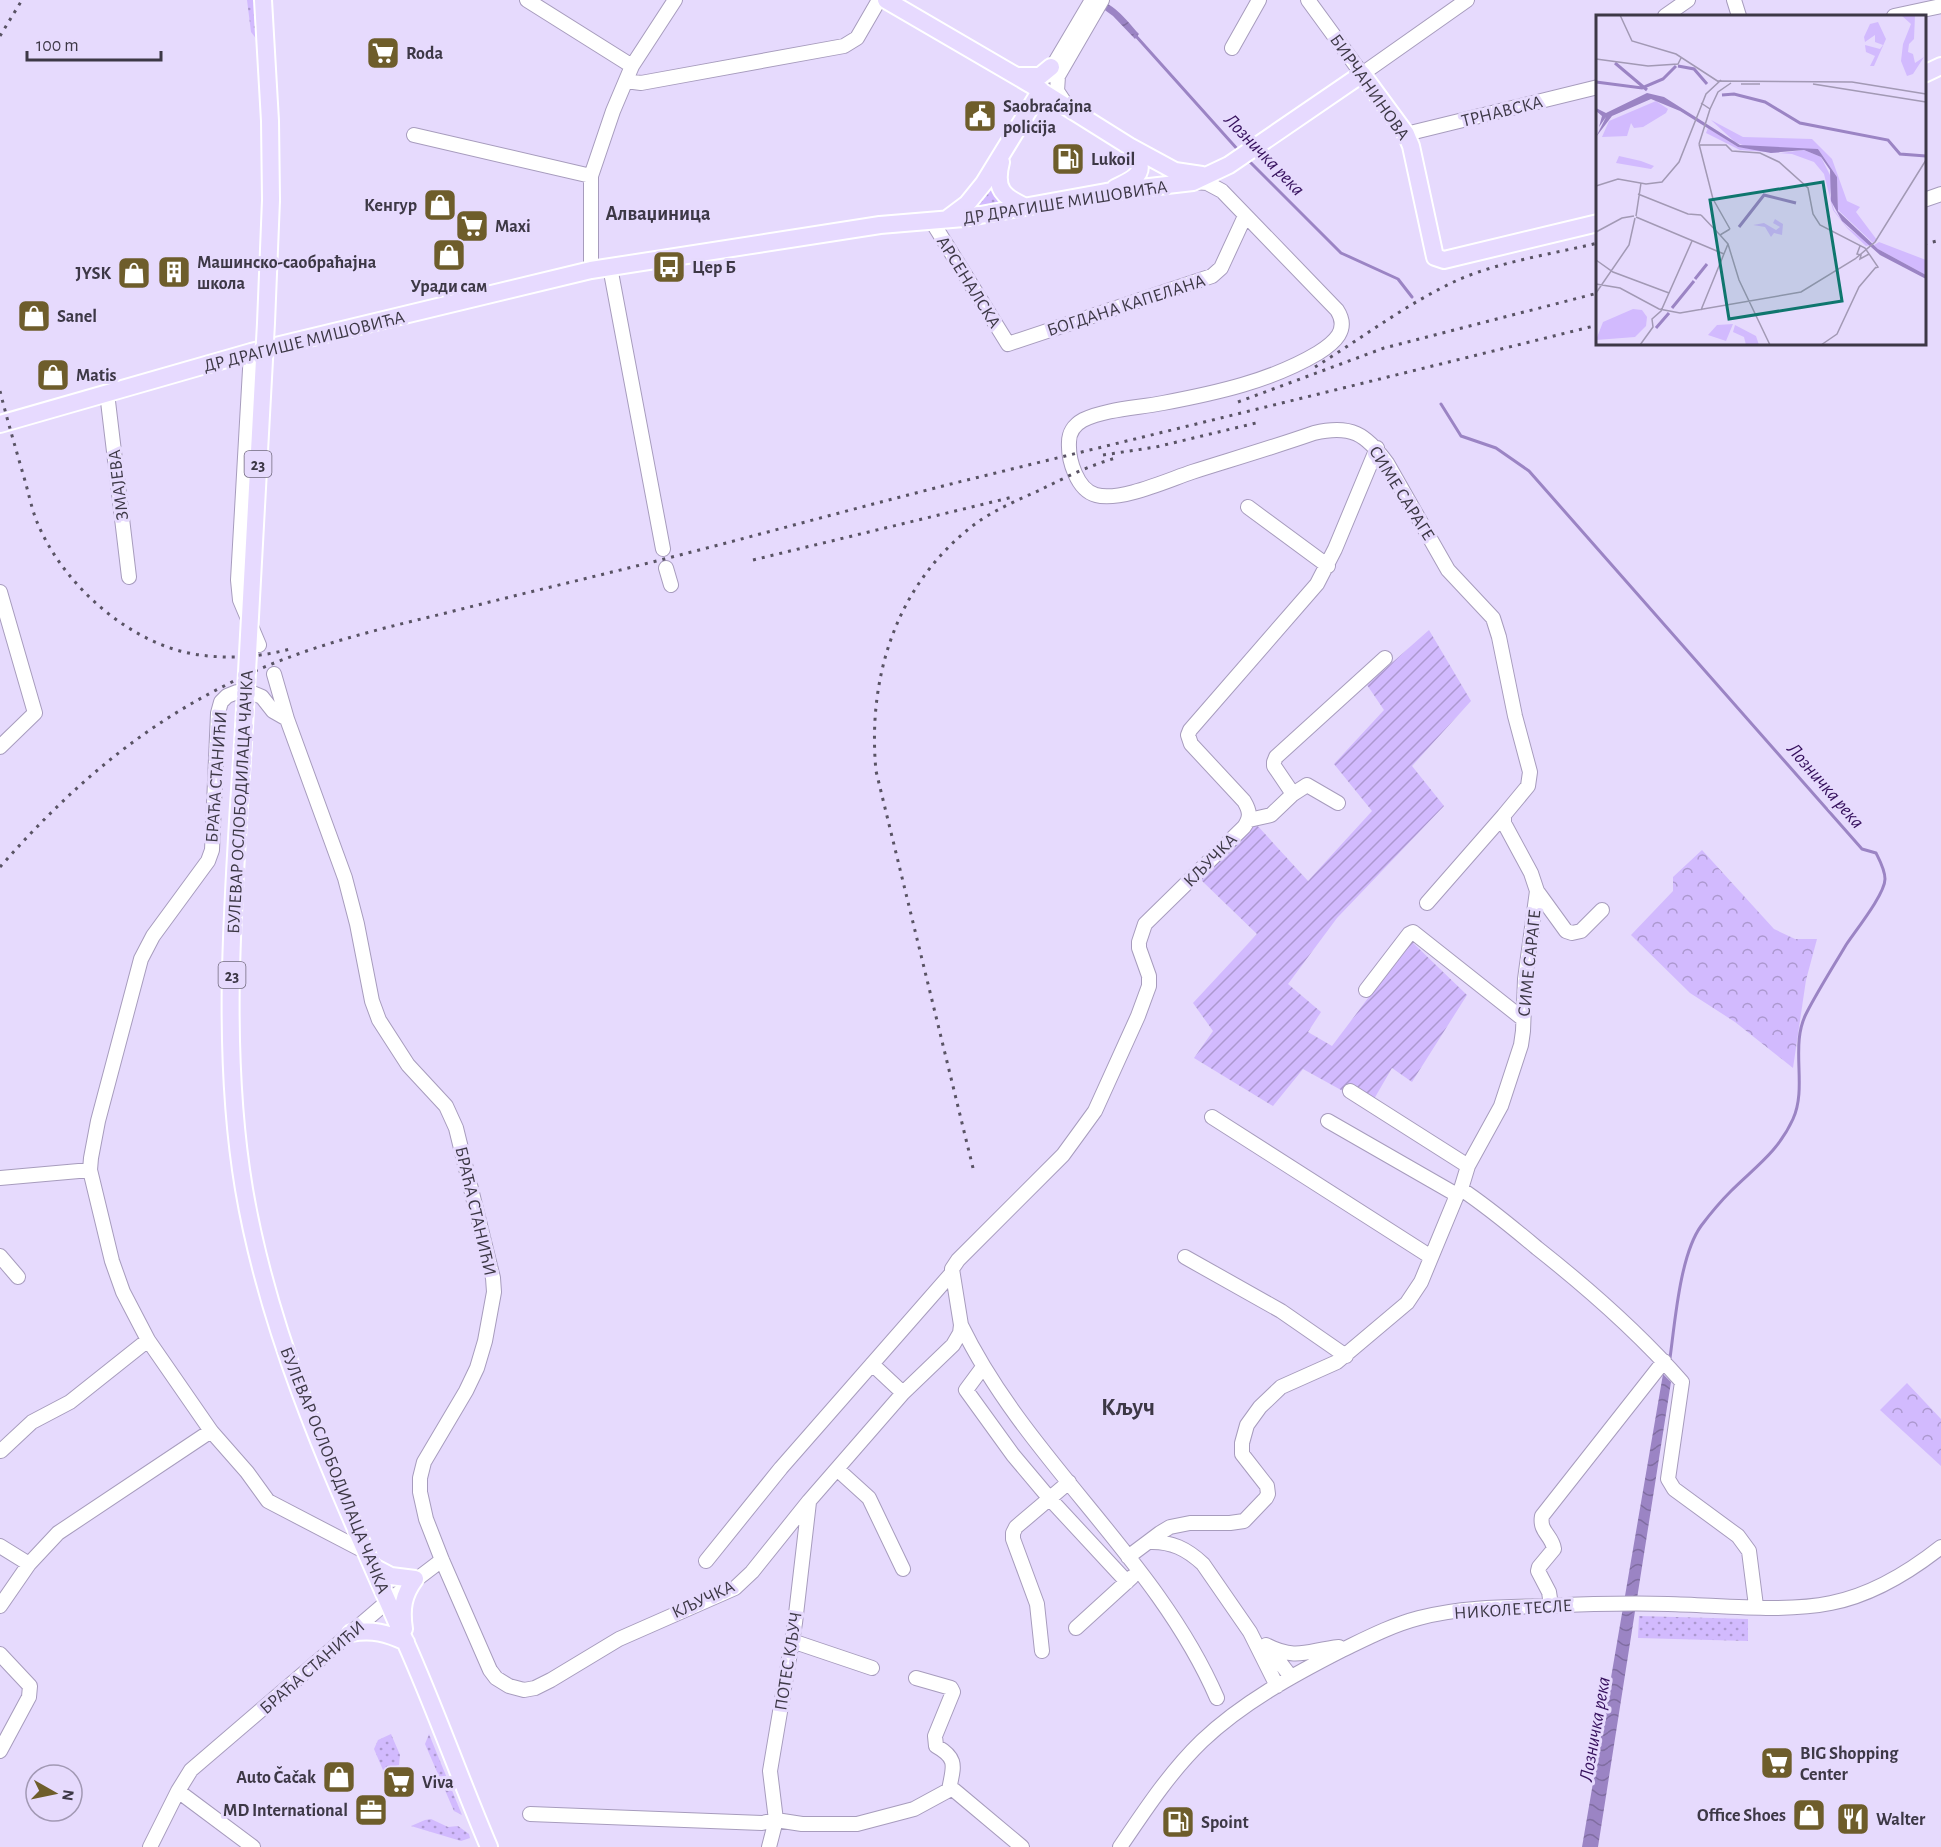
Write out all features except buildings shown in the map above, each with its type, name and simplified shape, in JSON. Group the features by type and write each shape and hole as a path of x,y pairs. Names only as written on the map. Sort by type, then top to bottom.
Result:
{"main road":[{"name":"БУЛЕВАР ОСЛОБОДИЛАЦА ЧАЧКА","path":"263,0 270,121 270,200 266,323 235,885 231,1002 235,1114 243,1182 269,1299 293,1374 489,1847"},
{"path":"886,0 1041,90 1129,146 1175,171 1192,175 1212,173"},
{"path":"1926,62 1941,57"},
{"path":"1926,73 1941,66"},
{"path":"1013,75 1035,77 1045,74 1051,67"},
{"name":"БИРЧАНИНОВА","path":"1362,74 1406,134 1411,146 1433,251"},
{"name":"ДР ДРАГИШЕ МИШОВИЋА","path":"0,424 252,352 591,270 868,227 939,220 1108,192 1193,182 1243,155 1362,74"},
{"path":"1013,75 1027,98 1026,116"},
{"path":"939,220 976,195 1041,90"},
{"path":"1026,116 1052,102 1063,105"},
{"path":"1108,192 1136,177 1140,171 1138,158 1129,146"},
{"path":"1004,153 999,170 1000,188 1010,200 1026,207"},
{"path":"1596,213 1433,251 1434,257 1444,260 1596,224"},
{"path":"368,1558 391,1576 415,1579 403,1601 402,1615 406,1642"},
{"path":"351,1633 371,1630 386,1633 406,1642"}],"street":[{"path":"527,0 632,66"},
{"path":"591,270 591,176 613,111 632,66 675,0"},
{"path":"626,81 641,83 844,46 857,38 879,0"},
{"path":"1041,90 1051,67 1092,0"},
{"path":"1063,105 1057,92 1058,75 1102,0"},
{"path":"1232,48 1259,0"},
{"name":"БИРЧАНИНОВА","path":"1308,0 1362,74"},
{"name":"ДР ДРАГИШЕ МИШОВИЋА","path":"1362,74 1467,0"},
{"path":"1666,15 1688,0"},
{"path":"1734,0 1739,15"},
{"path":"1899,15 1941,6"},
{"path":"1926,80 1941,72"},
{"name":"ТРНАВСКА","path":"1406,134 1596,87"},
{"path":"414,135 591,176"},
{"name":"СИМЕ САРАГЕ","path":"1128,1557 1160,1533 1180,1525 1239,1522 1248,1517 1268,1494 1266,1486 1242,1454 1242,1443 1247,1425 1260,1407 1281,1387 1328,1367 1346,1356 1407,1302 1421,1282 1468,1166 1501,1106 1521,1045 1525,979 1537,891 1531,873 1506,830 1504,815 1528,786 1530,772 1515,716 1500,637 1494,618 1448,570 1388,464 1370,441 1351,431 1321,431 1149,488 1116,496 1103,497 1092,494 1080,484 1075,474 1069,445 1072,431 1080,422 1104,414 1188,398 1274,375 1298,365 1326,348 1339,335 1342,325 1337,310 1222,191 1212,173"},
{"name":"СИМЕ САРАГЕ","path":"1193,182 1207,183 1222,191"},
{"path":"1926,199 1941,194"},
{"name":"БОГДАНА КАПЕЛАНА","path":"1008,344 1212,276 1221,268 1245,216"},
{"name":"АРСЕНАЛСКА","path":"939,220 1008,344"},
{"path":"610,267 663,549"},
{"path":"252,352 238,580 240,600 259,645"},
{"name":"ЗМАЈЕВА","path":"107,393 129,577"},
{"name":"КЉУЧКА","path":"706,1561 781,1468 951,1274 958,1260 1063,1155 1095,1111 1149,986 1149,976 1139,948 1145,924 1249,820 1249,809 1244,801 1191,744 1188,735 1317,584 1328,566 1377,448"},
{"path":"1248,507 1328,566"},
{"path":"666,568 671,585"},
{"path":"0,592 35,713 0,747"},
{"path":"1293,794 1274,766 1276,757 1385,658"},
{"name":"БРАЋА СТАНИЋИ","path":"150,1847 191,1770 388,1601 442,1560 426,1519 421,1500 420,1478 424,1462 477,1368 491,1310 493,1278 456,1128 446,1106 408,1065 379,1020 372,1001 357,924 345,878 287,719 274,674"},
{"name":"БРАЋА СТАНИЋИ","path":"287,719 273,711 262,697 250,692 227,696 221,702 218,713 212,850 208,861 153,936 141,959 98,1121 90,1170 112,1261 123,1292 148,1340 212,1431 268,1501 368,1558"},
{"path":"1249,820 1271,815 1293,794 1307,785 1338,803"},
{"path":"1427,903 1504,815"},
{"path":"1537,891 1566,930 1572,933 1581,931 1602,910"},
{"path":"1366,990 1409,934 1413,933 1523,1019"},
{"path":"1350,1091 1468,1166"},
{"path":"1212,1117 1431,1257"},
{"path":"1328,1120 1484,1204 1587,1288 1664,1361 1682,1382 1668,1479 1674,1489 1738,1536 1745,1544 1749,1551 1756,1606"},
{"path":"0,1178 90,1170"},
{"path":"0,1256 18,1277"},
{"path":"1185,1257 1281,1311 1346,1356"},
{"path":"951,1274 961,1325 983,1367 1010,1407 1128,1557 1187,1638 1217,1698"},
{"name":"КЉУЧКА","path":"442,1560 490,1670 501,1682 524,1689 535,1688 640,1628 735,1588 752,1572 809,1501 903,1393 953,1345 960,1333 961,1325"},
{"path":"1,1451 32,1422 70,1402 148,1340"},
{"path":"1551,1605 1549,1592 1538,1571 1554,1549 1541,1526 1542,1516 1664,1361"},
{"path":"872,1364 903,1393"},
{"path":"983,1367 966,1390 1014,1455 1050,1498 1127,1582"},
{"path":"0,1605 29,1564 58,1533 212,1431"},
{"path":"837,1469 869,1498 903,1569"},
{"path":"1042,1651 1037,1604 1013,1539 1013,1533 1069,1482"},
{"name":"ПОТЕС КЉУЧ","path":"769,1847 776,1820 770,1771 792,1641 809,1501"},
{"path":"1179,1546 1176,1533 1180,1525"},
{"path":"1149,1542 1179,1546 1203,1564 1250,1632 1277,1686"},
{"path":"0,1546 29,1564"},
{"name":"НИКОЛЕ ТЕСЛЕ","path":"1120,1847 1148,1806 1183,1761 1203,1740 1277,1686 1388,1628 1419,1618 1486,1607 1645,1603 1811,1606 1856,1597 1903,1575 1941,1547"},
{"path":"1076,1628 1138,1572"},
{"path":"1250,1632 1279,1652 1296,1654 1350,1646"},
{"path":"792,1641 872,1668"},
{"path":"1266,1645 1292,1677"},
{"path":"0,1654 30,1686 29,1696 0,1751"},
{"path":"916,1678 951,1688 954,1692 935,1736 936,1746 951,1756 954,1762 949,1790"},
{"path":"530,1814 762,1823 776,1820 802,1824 857,1824 914,1809 949,1790 954,1791 1022,1847"},
{"path":"178,1791 254,1847"}],"green space":[{"path":"247,0 256,0 258,41 251,32"},
{"path":"992,186 993,191 1003,203 967,209"},
{"path":"1429,630 1471,701 1412,766 1444,806 1337,918 1288,984 1321,1012 1308,1032 1332,1046 1411,941 1467,995 1412,1082 1392,1068 1370,1106 1303,1069 1273,1106 1194,1058 1213,1031 1193,1003 1257,934 1200,879 1255,823 1308,881 1372,811 1334,764 1384,710 1367,685"},
{"path":"1702,850 1774,929 1795,939 1817,939 1806,980 1793,1068 1735,1022 1690,993 1631,935 1673,891 1673,877"},
{"path":"1907,1383 1941,1419 1941,1466 1880,1410"},
{"path":"1639,1616 1748,1619 1748,1641 1638,1638"},
{"path":"391,1734 400,1755 399,1765 383,1770 374,1749 378,1740"},
{"path":"429,1734 462,1815 454,1811 425,1744"},
{"path":"431,1819 448,1827 458,1826 469,1834 470,1838 461,1841 411,1826"}],"water":[{"path":"1091,0 1106,3 1112,7 1139,34 1135,39 1113,16"},
{"path":"1663,1374 1671,1382 1598,1847 1582,1847"}],"waterway":[{"name":"Лозничка река","path":"1135,35 1239,151"},
{"name":"Лозничка река","path":"1248,160 1341,253 1398,279 1412,297"},
{"name":"Лозничка река","path":"1441,404 1461,436 1496,448 1529,471 1862,849 1876,853 1884,872 1884,886 1880,894 1826,978 1802,1025 1799,1038 1799,1093 1793,1119 1787,1131 1765,1158 1715,1208 1694,1239 1683,1271 1670,1358"}],"railway":[{"path":"0,36 22,0"},
{"path":"1926,244 1941,240"},
{"path":"1315,367 1404,309 1460,279 1510,263 1596,243"},
{"path":"1238,402 1384,348 1596,294"},
{"path":"0,867 77,788 133,742 162,722 226,685 306,651 390,627 680,555 935,488 1596,325"},
{"path":"0,391 37,522 64,568 102,609 125,626 149,639 174,649 200,655 245,656 290,649"},
{"path":"1103,455 1156,447 1256,423"},
{"path":"973,1168 876,771 874,736 883,667 893,634 907,603 925,574 948,548 975,524 998,510 1077,472 1116,458"},
{"path":"753,560 1013,497"}],"place":[{"name":"Roda","path":"383,53"},
{"name":"Saobraćajna policija","path":"980,116"},
{"name":"Lukoil","path":"1068,159"},
{"name":"Кенгур","path":"440,205"},
{"name":"Maxi","path":"472,226"},
{"name":"Уради сам","path":"449,255"},
{"name":"Цер Б","path":"669,267"},
{"name":"Машинско-саобраћајна школа","path":"174,272"},
{"name":"JYSK","path":"134,273"},
{"name":"Sanel","path":"34,316"},
{"name":"Matis","path":"53,375"},
{"name":"BIG Shopping Center","path":"1777,1763"},
{"name":"Auto Čačak","path":"339,1777"},
{"name":"Viva","path":"399,1782"},
{"name":"MD International","path":"371,1810"},
{"name":"Office Shoes","path":"1809,1815"},
{"name":"Walter","path":"1853,1819"},
{"name":"Spoint","path":"1178,1822"}],"district":[{"name":"Алваџиница","path":"658,213"},
{"name":"Кључ","path":"1128,1407"}]}
